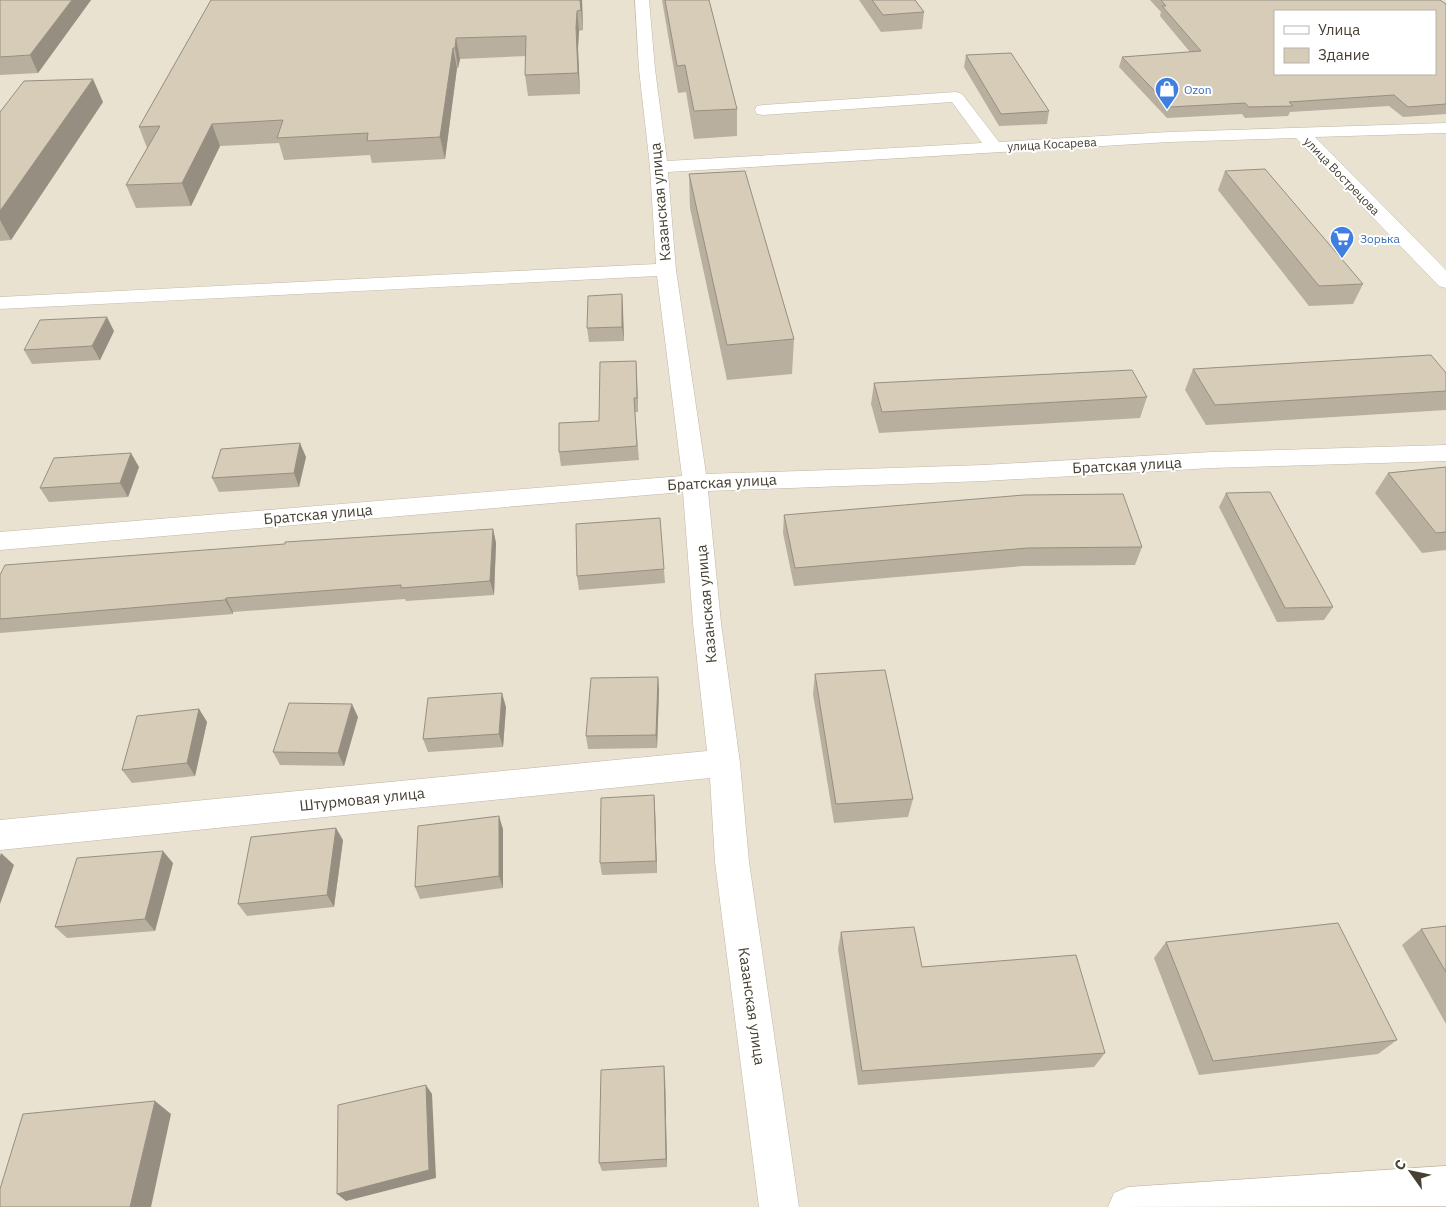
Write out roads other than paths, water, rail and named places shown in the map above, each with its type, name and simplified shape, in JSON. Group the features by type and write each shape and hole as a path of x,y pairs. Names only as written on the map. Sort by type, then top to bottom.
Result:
{"street":[{"name":"Казанская улица","path":"642,0 647,69 659,167 666,270 695,483 707,623 724,763 732,862 779,1207"},
{"path":"763,110 956,97 995,148"},
{"name":"улица Косарева","path":"659,167 1241,134 1302,134 1446,128"},
{"name":"улица Вострецова","path":"1302,134 1446,282"},
{"path":"0,303 666,270"},
{"name":"Братская улица","path":"0,541 695,483 984,473 1212,460 1446,453"},
{"name":"Штурмовая улица","path":"0,835 724,763"},
{"path":"1128,1207 1446,1186"}],"place":[{"name":"Ozon","path":"1167,110"},
{"name":"Зорька","path":"1342,259"}]}
